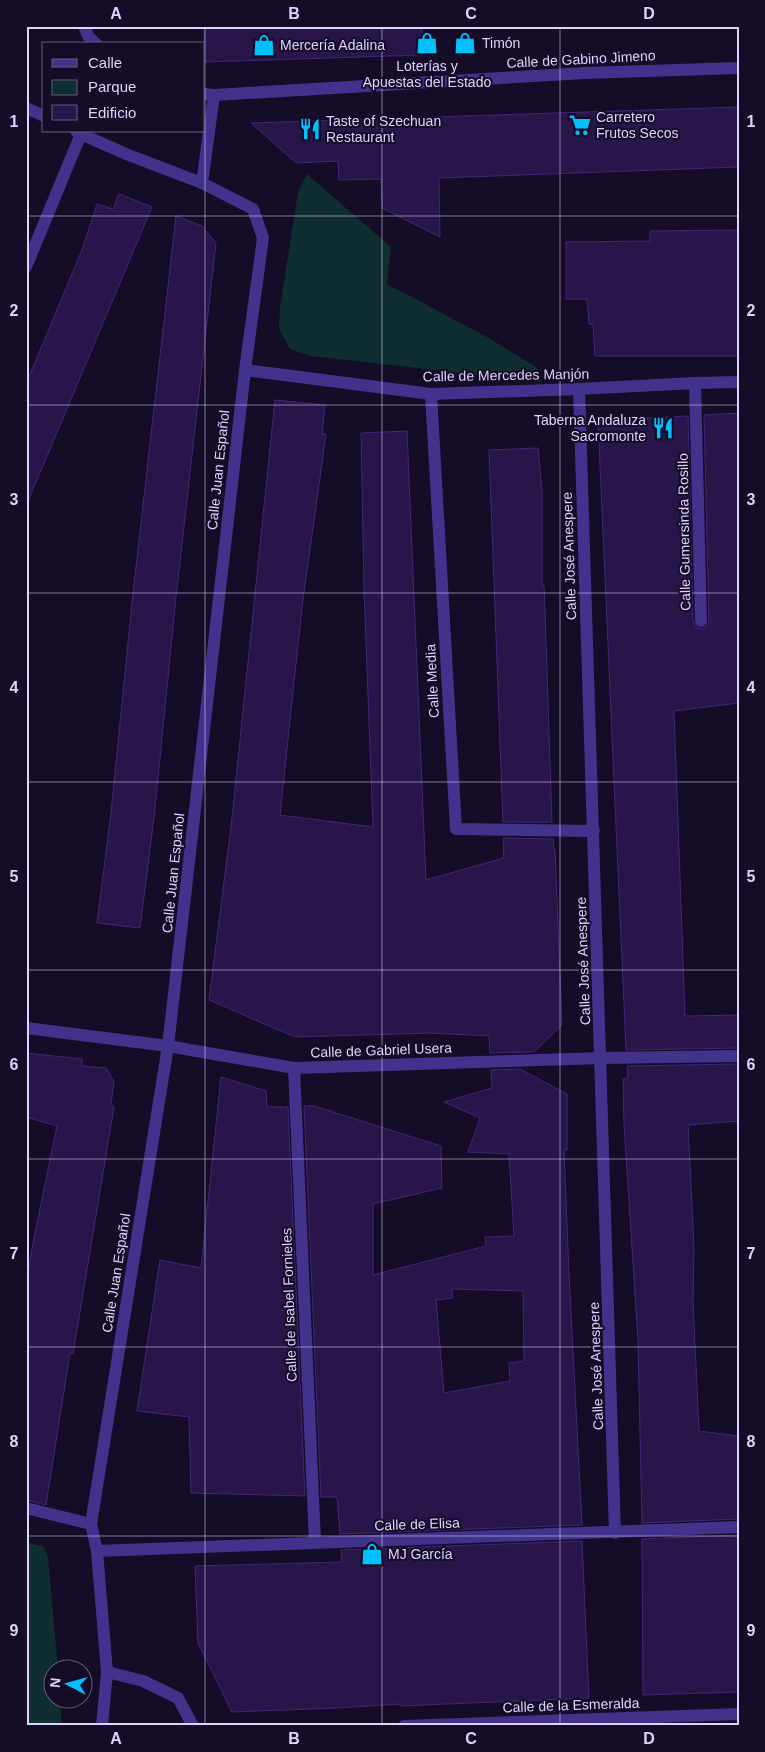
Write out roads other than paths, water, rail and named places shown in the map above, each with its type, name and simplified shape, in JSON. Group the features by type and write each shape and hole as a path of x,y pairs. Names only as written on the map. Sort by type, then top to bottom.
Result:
{"street":[{"name":"Calle de Gabino Jimeno","path":"202,183 209,94 585,73 739,68"},
{"path":"26,108 42,115"},
{"name":"Calle Juan Español","path":"79,132 126,154 202,183 253,209 263,238 245,370 168,1046 91,1524 96,1551 107,1672 102,1726"},
{"path":"26,267 79,132"},
{"name":"Calle de Mercedes Manjón","path":"245,370 431,394 739,382"},
{"name":"Calle Gumersinda Rosillo","path":"695,383 701,621"},
{"name":"Calle José Anespere","path":"579,389 615,1532"},
{"name":"Calle Media","path":"431,394 456,829 594,831"},
{"name":"Calle de Gabriel Usera","path":"26,1028 168,1046 294,1068 601,1058 739,1056"},
{"name":"Calle de Isabel Fornieles","path":"294,1068 315,1542"},
{"path":"26,1508 91,1524"},
{"name":"Calle de Elisa","path":"96,1551 739,1527"},
{"path":"107,1672 143,1681 178,1698 193,1726"},
{"name":"Calle de la Esmeralda","path":"404,1726 739,1714"}],"place":[{"name":"Loterías y Apuestas del Estado","path":"427,43"},
{"name":"Timón","path":"465,43"},
{"name":"Mercería Adalina","path":"264,45"},
{"name":"Carretero Frutos Secos","path":"580,125"},
{"name":"Taste of Szechuan Restaurant","path":"310,129"},
{"name":"Taberna Andaluza Sacromonte","path":"663,428"},
{"name":"MJ García","path":"372,1554"}]}
